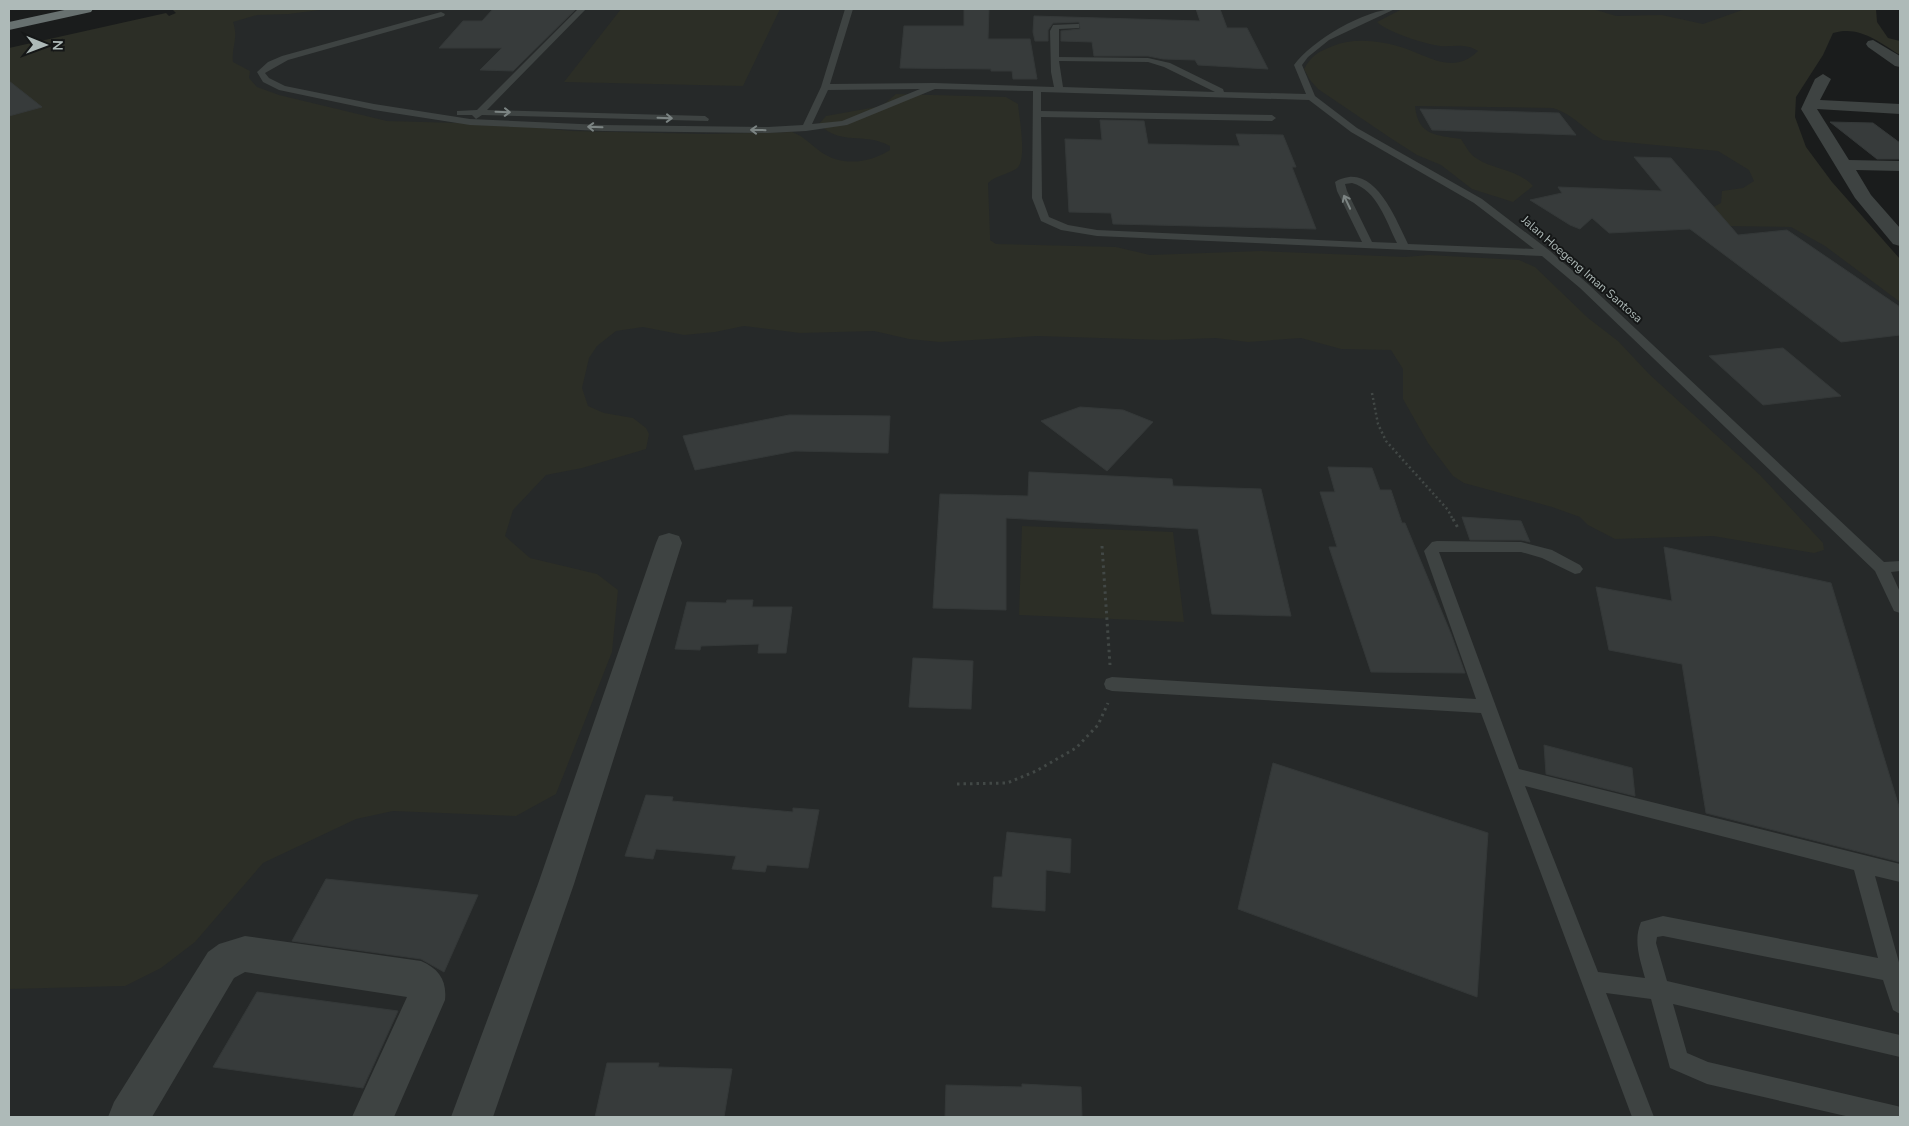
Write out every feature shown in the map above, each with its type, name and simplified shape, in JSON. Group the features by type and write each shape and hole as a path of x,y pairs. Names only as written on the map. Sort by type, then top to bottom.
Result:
{"highway":[{"path":"9,18 51,9"},
{"path":"9,26 86,9"}],"street":[{"path":"1873,44 1900,63"},
{"path":"1823,79 1809,109 1864,198 1900,240"},
{"path":"1810,104 1900,109"},
{"path":"1843,165 1900,166"},
{"path":"472,1117 556,884 669,543"},
{"path":"129,1117 220,965 232,957 244,954 421,980 427,988 426,1000 373,1117"}],"lane":[{"path":"470,122 582,9"},
{"path":"807,124 825,87 849,9"},
{"name":"Jalan Hoegeng Iman Santosa","path":"1391,9 1330,37 1304,54 1298,66 1311,97 1354,130 1478,201 1546,253 1625,324 1808,496 1881,568 1900,607"},
{"path":"441,14 285,58 270,64 261,72 266,80 282,88 374,107 470,122 612,128 768,130 807,124"},
{"path":"1059,89 1055,59 1056,27 1076,26"},
{"path":"1055,59 1148,60 1167,65 1226,94"},
{"path":"436,116 481,112 807,124 844,123 934,86"},
{"path":"825,87 934,86 1059,89 1272,118"},
{"path":"1038,89 1036,114 1037,198 1045,218 1065,228 1097,233 1546,253"},
{"path":"1036,114 1161,104 1226,94 1311,97"},
{"path":"1369,246 1342,191 1340,182 1347,179 1358,180 1368,185 1376,195 1404,247"},
{"path":"1576,569 1547,554 1521,547 1437,546 1431,551 1486,706 1643,1117"},
{"path":"1881,568 1900,566"},
{"path":"1112,684 1486,706"},
{"path":"1512,775 1900,873"},
{"path":"1862,863 1900,1003"},
{"path":"1891,971 1663,926 1648,929 1646,943 1678,1060 1689,1067 1707,1073 1897,1117"},
{"path":"1591,981 1659,990 1900,1046"}],"path":[{"path":"1372,393 1378,424 1386,441 1448,510 1466,546"},
{"path":"957,784 1007,783 1036,771 1076,748 1098,725 1111,698 1112,684 1102,546"}],"shaded area":[{"path":"172,9 327,9 289,14 257,15 233,22 235,38 233,62 250,71 249,78 257,87 279,95 387,121 496,124 572,131 706,134 792,132 804,138 829,157 856,162 874,158 890,150 890,146 870,139 836,135 819,124 826,116 882,106 896,94 1006,97 1018,104 1022,158 1020,165 1016,169 988,183 990,240 996,244 1116,247 1150,255 1261,251 1405,257 1429,255 1519,260 1535,267 1588,318 1618,341 1649,374 1760,475 1823,543 1824,550 1814,553 1713,536 1615,539 1588,525 1580,517 1552,507 1464,483 1453,476 1428,443 1403,399 1403,369 1391,350 1341,349 1301,338 1248,342 1216,338 1164,340 1037,336 940,342 909,339 874,331 800,333 744,326 715,332 684,335 643,327 616,331 597,346 589,358 582,388 588,406 604,413 633,418 646,428 649,434 646,449 582,468 546,475 513,510 505,536 530,558 597,574 618,590 612,652 556,794 516,816 393,811 356,819 263,863 195,942 161,968 125,986 9,989 9,48 166,13 169,16 176,13"},
{"path":"187,9 1826,9 1785,74 1781,143 1900,279 1900,1117 9,1117 9,189"},
{"path":"621,9 780,9 743,86 564,82"},
{"path":"1402,9 1593,9 1616,16 1662,15 1703,24 1745,9 1876,9 1877,22 1888,38 1900,41 1900,55 1876,40 1860,33 1842,31 1833,33 1823,55 1796,97 1795,117 1806,147 1832,182 1900,259 1900,302 1825,246 1791,227 1723,226 1702,213 1721,203 1722,191 1743,188 1754,181 1749,170 1718,151 1603,140 1568,115 1553,108 1415,106 1417,116 1424,129 1436,135 1461,139 1474,157 1520,176 1533,186 1513,202 1472,189 1441,165 1417,155 1318,89 1304,69 1313,57 1320,52 1341,43 1359,41 1386,43 1442,62 1451,63 1469,58 1478,51 1464,46 1440,46 1425,43 1397,33 1377,22"},
{"path":"1022,526 1173,532 1184,622 1019,615"}],"building":[{"path":"493,9 576,9 513,71 480,70 502,48 439,48 463,21 482,21"},
{"path":"964,9 989,9 988,39 1030,39 1037,79 1013,79 1012,71 991,71 991,69 900,68 904,26 964,26"},
{"path":"1196,9 1220,9 1227,28 1247,28 1268,69 1198,65 1195,60 1163,59 1148,56 1094,56 1092,42 1061,41 1061,31 1080,29 1079,22 1053,23 1048,30 1048,41 1035,41 1033,32 1034,16 1200,21"},
{"path":"9,81 42,107 9,116"},
{"path":"1420,109 1559,113 1576,135 1432,130"},
{"path":"1100,120 1144,121 1148,144 1240,146 1236,134 1283,135 1296,167 1292,167 1316,229 1113,224 1111,213 1069,212 1065,139 1102,140"},
{"path":"1830,122 1873,123 1900,143 1900,159 1877,159"},
{"path":"1634,157 1671,158 1738,235 1787,230 1900,307 1900,335 1841,342 1690,229 1609,233 1592,218 1580,229 1570,225 1530,200 1562,193 1558,187 1662,191"},
{"path":"1783,348 1841,396 1763,405 1709,356"},
{"path":"1080,407 1123,410 1153,422 1107,471 1041,421"},
{"path":"789,415 890,416 888,453 795,451 695,470 683,436"},
{"path":"1328,467 1372,468 1380,490 1391,490 1402,523 1405,523 1465,673 1371,672 1329,547 1337,547 1320,492 1335,492"},
{"path":"1029,472 1172,479 1173,486 1261,489 1291,616 1212,614 1198,529 1006,518 1006,610 933,608 940,494 1028,496"},
{"path":"1462,517 1521,521 1530,542 1521,540 1470,540"},
{"path":"1664,547 1831,583 1900,810 1900,862 1706,813 1682,664 1609,650 1596,587 1672,601"},
{"path":"727,600 753,600 752,607 792,607 786,653 758,653 759,644 701,646 700,650 675,649 687,602 726,603"},
{"path":"913,658 973,661 971,709 909,707"},
{"path":"1544,745 1632,768 1635,796 1546,774"},
{"path":"1273,763 1488,833 1477,997 1238,909"},
{"path":"646,795 673,797 672,801 793,812 793,808 819,810 808,868 767,865 765,872 732,869 736,856 656,849 653,859 625,856"},
{"path":"1007,832 1071,839 1070,873 1046,870 1045,911 992,907 994,877 1002,877"},
{"path":"326,879 478,895 444,972 421,959 292,941"},
{"path":"257,992 398,1011 363,1088 213,1067"},
{"path":"607,1063 659,1063 658,1067 732,1069 724,1117 595,1117"},
{"path":"1022,1084 1081,1087 1082,1117 945,1117 946,1085 1022,1087"}]}
